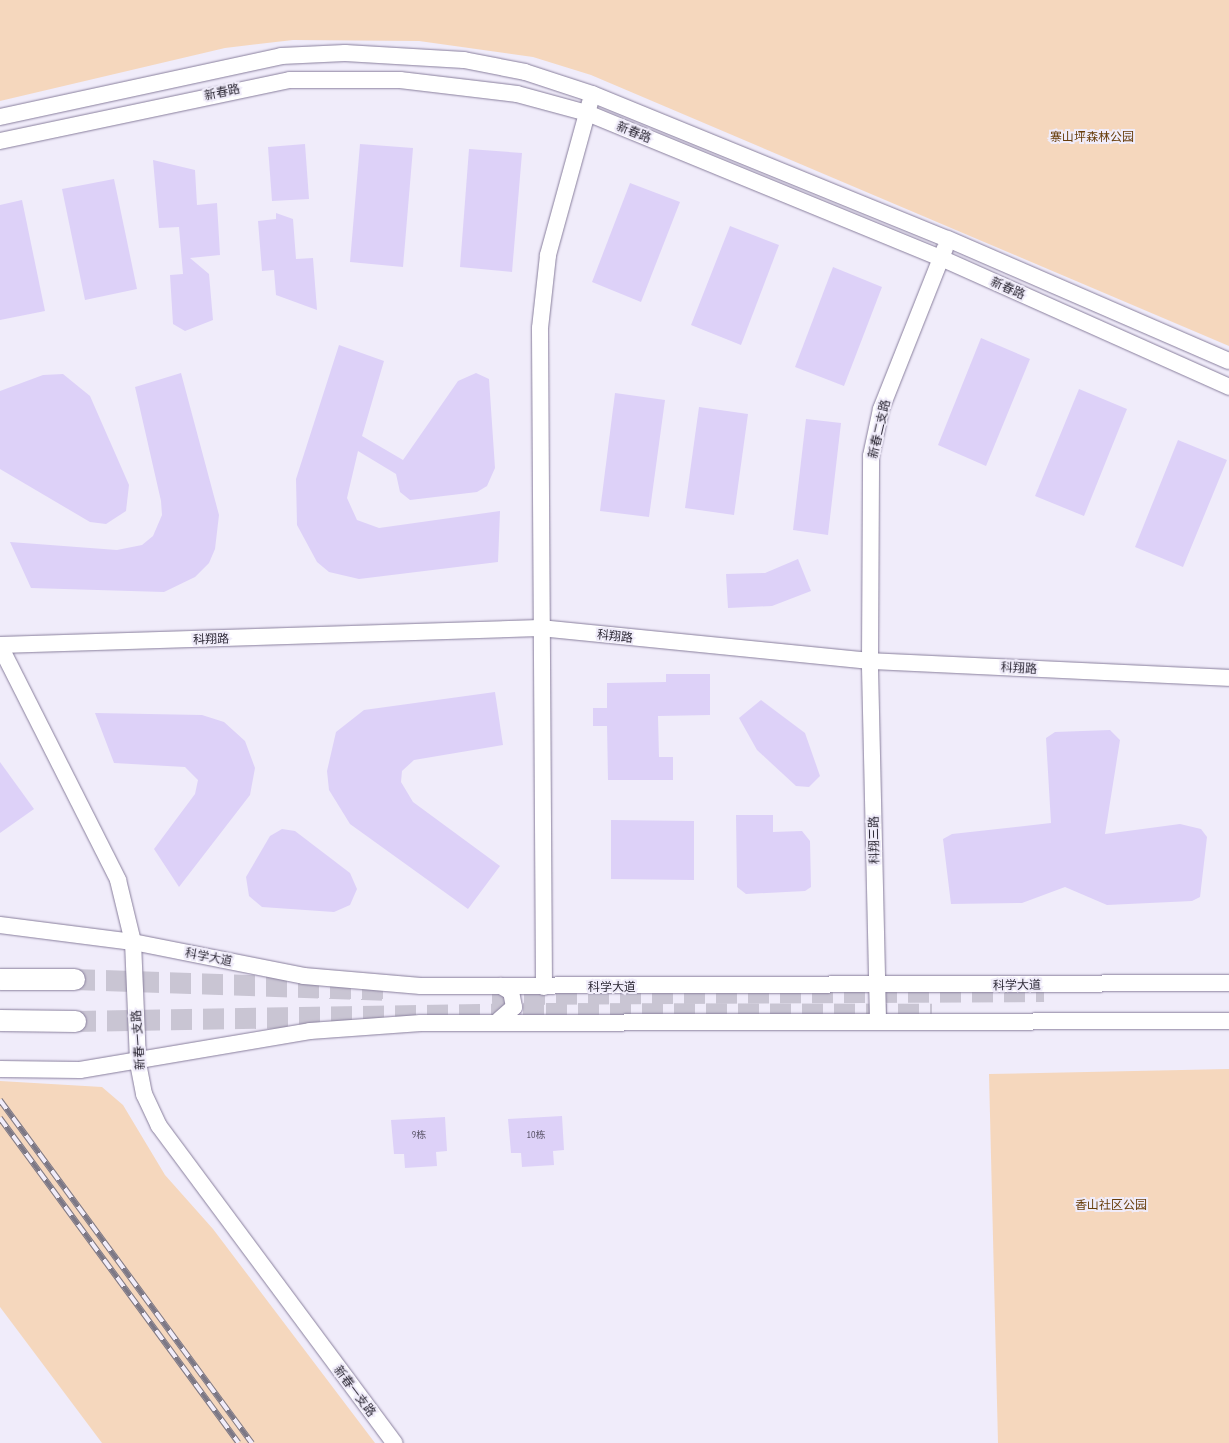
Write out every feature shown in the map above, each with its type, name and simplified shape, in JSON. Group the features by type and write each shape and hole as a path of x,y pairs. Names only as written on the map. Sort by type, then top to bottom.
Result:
{"highway":[{"path":"0,979 74,980"},
{"path":"0,1020 75,1021"}],"main road":[{"name":"新春路","path":"0,116 226,65 345,53 464,60 525,72 592,94 948,239 1229,361"},
{"name":"新春路","path":"0,141 290,80 400,80 517,94 587,113 941,258 1229,387"},
{"path":"544,987 540,628 540,328 548,255 592,94"},
{"name":"新春二支路","path":"870,661 871,456 881,409 948,239"},
{"name":"科翔路","path":"0,646 540,628 870,661 1229,678"},
{"name":"新春一支路","path":"0,646 118,880 133,942 138,1064 144,1094 177,1155 394,1443"},
{"name":"科翔三路","path":"870,661 878,1020"},
{"name":"科学大道","path":"0,925 133,942 321,978 544,987 1229,983"},
{"path":"498,1020 514,1008 511,992 501,986"},
{"path":"0,1069 80,1070 138,1064 310,1031 498,1020 1229,1021"}],"green space":[{"name":"寨山坪森林公园","path":"0,0 1229,0 1229,346 591,75 533,57 419,41 293,40 225,48 0,101"},
{"name":"香山社区公园","path":"1229,1069 1229,1443 998,1443 989,1074"},
{"path":"0,1081 102,1087 123,1105 165,1175 213,1229 375,1443 102,1443 0,1307"}],"building":[{"path":"305,144 309,199 272,201 268,147"},
{"path":"360,144 413,148 403,267 350,262"},
{"path":"469,149 522,153 512,272 460,267"},
{"path":"153,160 195,170 197,205 217,203 220,255 190,258 209,274 213,320 185,331 173,324 170,275 183,274 179,227 159,228"},
{"path":"114,179 137,289 85,300 62,189"},
{"path":"630,183 680,202 641,302 592,282"},
{"path":"22,200 45,311 0,320 0,205"},
{"path":"276,213 293,219 296,259 313,258 317,310 276,295 274,270 262,271 258,221 276,219"},
{"path":"730,226 779,245 741,345 691,325"},
{"path":"833,267 882,287 844,386 795,367"},
{"path":"981,338 1030,359 986,466 938,445"},
{"path":"339,345 384,361 362,436 403,460 458,381 476,373 489,379 495,468 487,486 477,492 410,500 400,492 396,474 358,451 347,498 357,520 379,528 500,511 498,562 359,579 329,572 317,562 297,525 296,479"},
{"path":"181,373 219,515 215,549 209,563 195,577 164,592 31,588 10,542 117,550 142,545 153,536 162,515 161,501 135,387"},
{"path":"63,374 90,396 129,485 126,511 106,524 90,522 0,469 0,391 43,375"},
{"path":"1079,389 1127,409 1084,516 1035,496"},
{"path":"615,393 665,400 649,517 600,511"},
{"path":"699,407 748,414 734,515 685,508"},
{"path":"806,419 841,423 828,535 793,530"},
{"path":"1178,440 1227,460 1183,567 1135,547"},
{"path":"798,559 811,591 772,606 728,608 726,574 765,573"},
{"path":"666,674 710,674 710,715 658,716 659,757 673,757 673,780 608,780 607,726 593,726 593,708 607,708 607,683 666,682"},
{"path":"495,692 503,745 414,760 402,771 401,782 413,802 500,866 468,909 350,824 329,790 327,771 336,732 364,710"},
{"path":"761,700 805,733 820,776 809,787 796,786 757,750 739,718"},
{"path":"95,713 202,715 224,722 245,741 255,768 250,795 179,887 154,849 195,794 198,780 185,767 114,763"},
{"path":"1110,730 1120,740 1105,834 1180,824 1201,829 1207,837 1200,897 1192,901 1107,905 1065,887 1022,903 951,904 943,839 952,834 1051,823 1046,738 1055,732"},
{"path":"0,762 34,809 0,833"},
{"path":"736,815 773,815 773,832 802,831 810,841 811,887 805,891 746,894 737,887"},
{"path":"611,820 694,821 694,880 611,879"},
{"path":"282,829 295,831 350,873 357,889 350,905 334,912 262,907 249,896 246,877 270,836"},
{"path":"562,1116 564,1150 553,1151 554,1165 522,1167 521,1153 511,1153 508,1119"},
{"path":"445,1117 447,1151 436,1152 437,1166 405,1168 404,1154 394,1154 391,1120"}],"tunnel":[{"path":"74,979 391,990"},
{"path":"492,994 1044,991"},
{"path":"75,1021 546,1013 932,1014"}],"railway":[{"path":"0,1100 252,1443"},
{"path":"0,1118 239,1443"}]}
